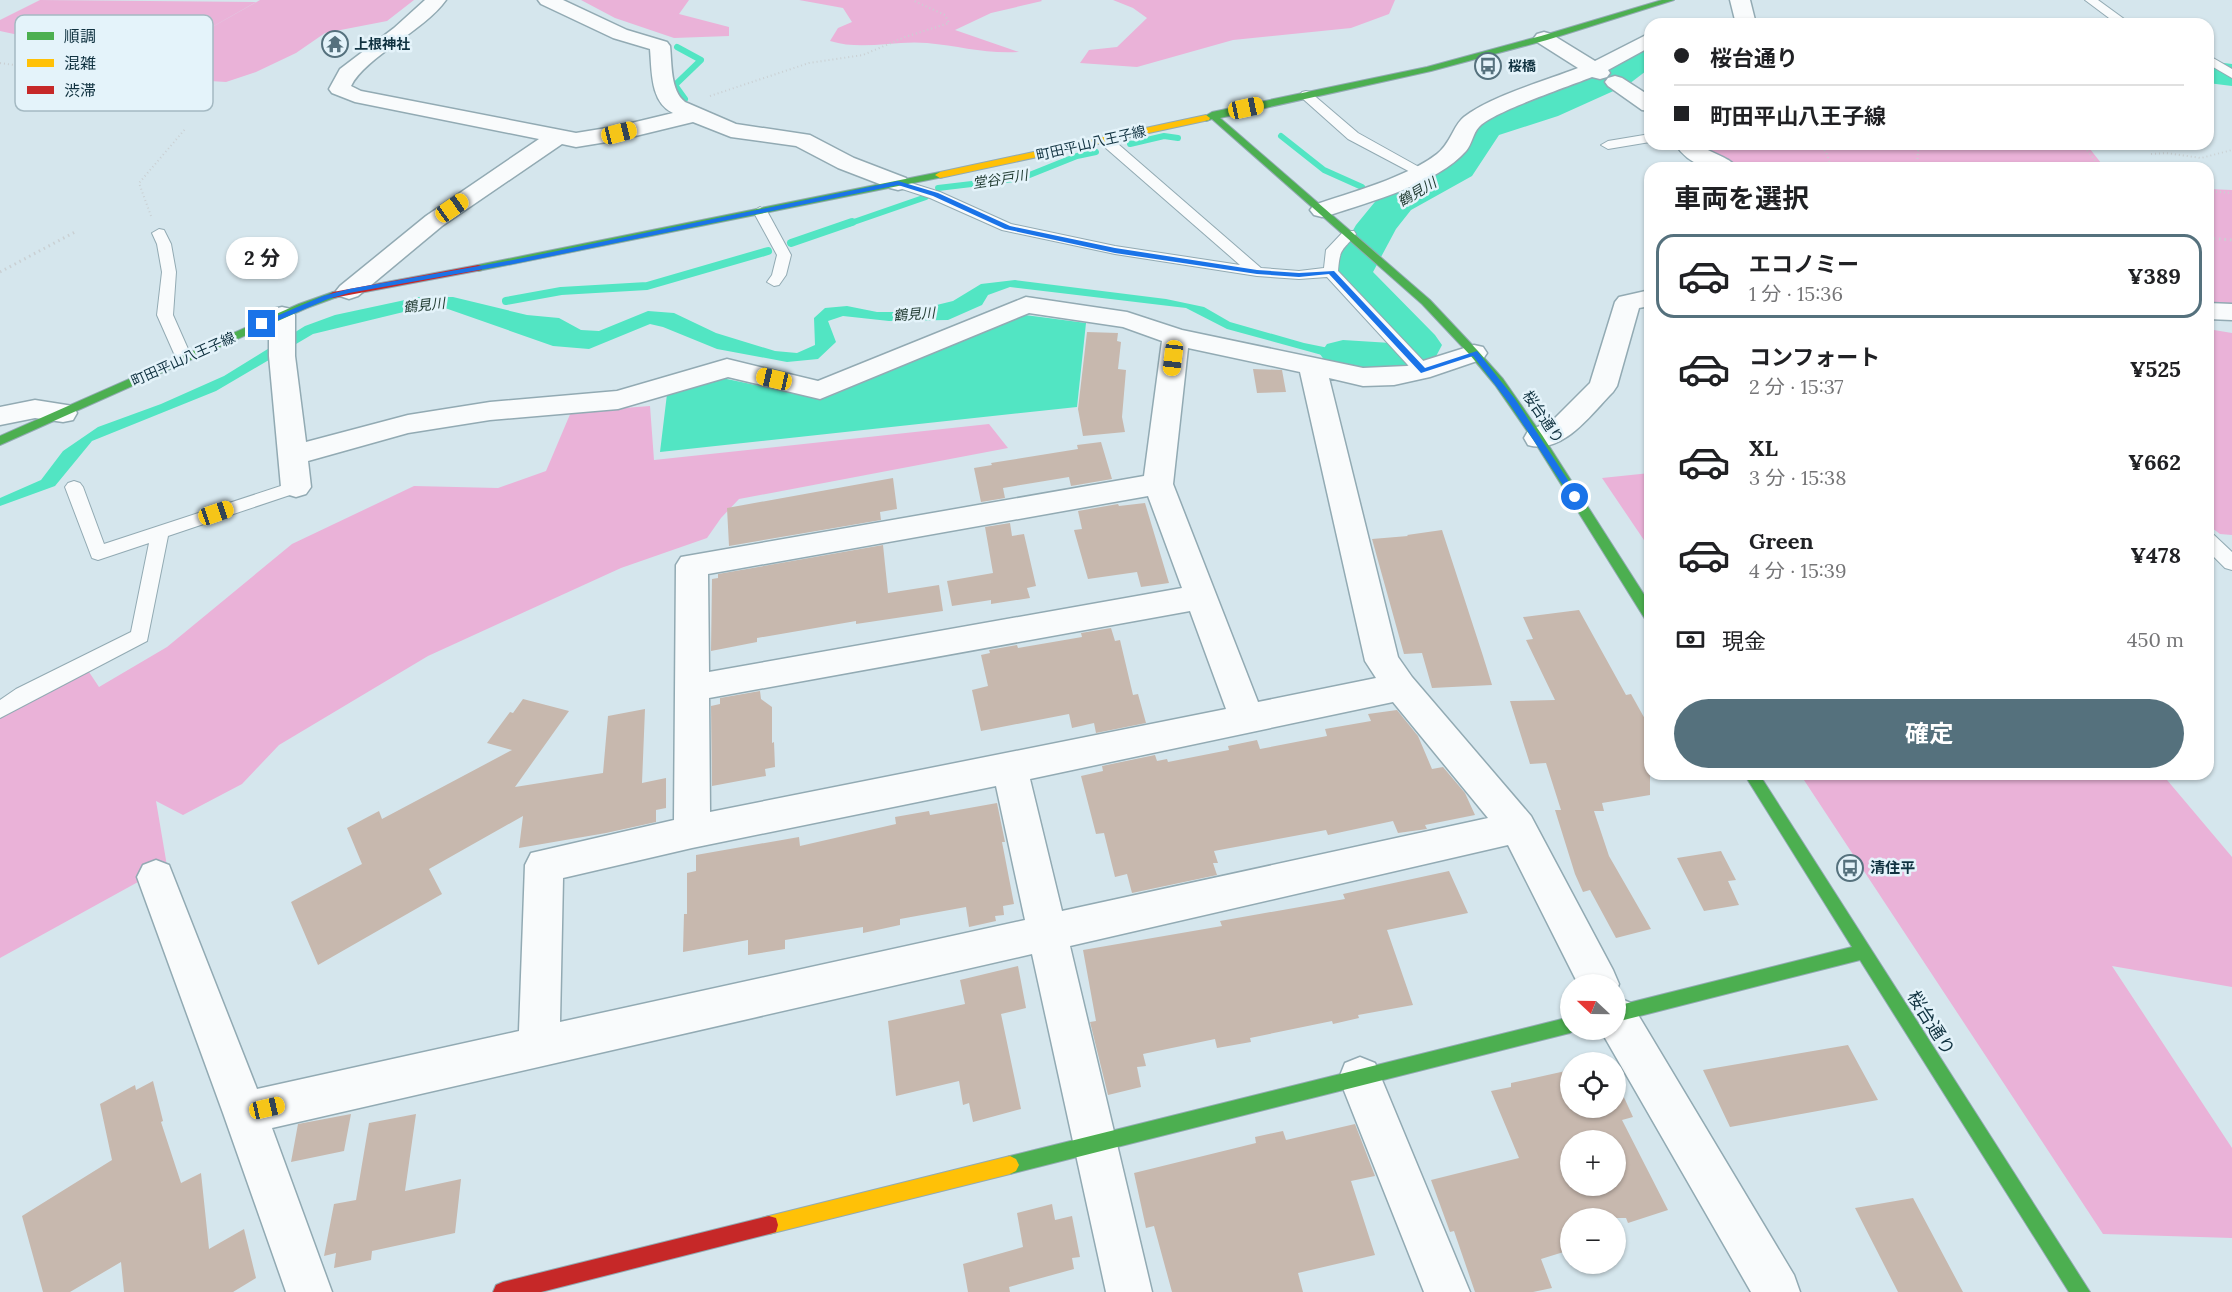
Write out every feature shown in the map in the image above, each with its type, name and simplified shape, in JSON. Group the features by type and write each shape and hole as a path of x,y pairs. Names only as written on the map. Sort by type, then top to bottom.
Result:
{"street":[{"path":"436,0 392,39 347,73 339,88 355,96 556,138 576,140 685,111"},
{"path":"548,0 620,34 660,46 664,85 670,100 685,111 731,130 802,140 846,163 898,183"},
{"name":"町田平山八王子線","path":"0,441 184,358 282,336 326,297 760,212 1105,140 1428,69 1544,38 1670,0"},
{"path":"1740,0 1744,18"},
{"path":"1544,38 1644,101"},
{"path":"1322,210 1382,190 1421,172 1444,160 1459,147 1470,123 1492,109 1603,75 1644,44"},
{"path":"1212,116 1350,235"},
{"path":"349,291 434,221 556,138"},
{"path":"1692,150 1699,156 1712,162"},
{"name":"桜台通り","path":"1350,235 1426,302 1499,382 1538,438 1644,606"},
{"path":"1538,438 1563,427 1603,386 1628,302 1644,299"},
{"path":"292,456 408,423 490,411 618,400 728,368 820,390 1026,305 1127,320 1176,337 1363,377 1392,378 1420,367 1474,353"},
{"path":"2214,312 2232,312"},
{"path":"282,336 296,487"},
{"path":"1176,337 1158,484 1247,718"},
{"path":"1312,366 1382,661 1400,687 1518,827 1594,974"},
{"path":"0,416 35,409 63,413"},
{"path":"692,832 692,565 1158,484"},
{"path":"692,688 1201,597"},
{"path":"539,1047 544,865 692,832 1400,687"},
{"path":"1010,768 1129,1292"},
{"name":"桜台通り","path":"1755,780 2080,1292"},
{"path":"245,1113 1518,827"},
{"path":"156,877 245,1113 309,1292"},
{"path":"1626,1012 1864,952"},
{"path":"502,1292 1560,1028"},
{"path":"1626,1032 1777,1292"},
{"path":"1360,1078 1447,1292"}],"lane":[{"path":"2091,0 2116,18"},
{"path":"2214,62 2232,74"},
{"path":"1306,95 1353,136 1421,172"},
{"path":"1608,145 1644,139"},
{"path":"1105,140 1257,272"},
{"path":"898,183 935,195 1007,228 1115,250 1257,272 1299,275 1331,272"},
{"path":"760,212 784,255 779,275 774,282"},
{"path":"159,233 164,244 169,272 170,288 165,315 184,358"},
{"path":"1350,235 1333,250 1331,272 1420,367"},
{"path":"74,487 98,553 296,487"},
{"path":"0,710 23,695 140,636 160,532"},
{"path":"2214,546 2232,563"}],"path":[{"path":"685,111 809,63 863,55 949,22 945,15 912,0"},
{"path":"0,63 14,65"},
{"path":"159,233 139,183 186,128"},
{"path":"2087,150 2096,162"},
{"path":"2151,154 2166,153 2201,158 2232,150"},
{"path":"2214,192 2232,193"},
{"path":"0,272 75,232"},
{"path":"2214,238 2232,240"}],"shaded area":[{"path":"40,0 256,2 213,26 213,15 15,15 15,34 0,31 0,20"},
{"path":"260,0 414,0 387,21 325,33 296,53 256,72 226,82 213,81 213,27"},
{"path":"581,0 689,0 679,14 729,27 729,36 674,38 615,18"},
{"path":"799,0 1042,1 991,13 955,30 1019,52 1006,52 914,42 854,45 830,41 838,28 852,22 843,8"},
{"path":"1113,0 1395,0 1389,14 1351,28 1233,40 1137,67 1080,63 1089,50 1117,47 1147,18 1133,8"},
{"path":"1703,150 2091,150 2100,162 1721,162"},
{"path":"2214,189 2232,190 2232,304 2214,303"},
{"path":"2214,330 2232,333 2232,535 2220,534 2214,530"},
{"path":"650,406 654,460 989,424 1008,448 739,499 721,518 707,538 621,568 428,656 279,745 242,784 183,815 156,801 167,866 0,958 0,718 87,669 99,687 167,647 292,544 414,486 498,488 546,471 571,412"},
{"path":"1644,474 1644,540 1602,478"},
{"path":"1804,780 2167,780 2232,857 2232,987 2112,966 2232,1148 2232,1238 2103,1234"}],"water":[{"path":"1015,280 1166,299 1204,307 1230,322 1304,343 1368,356 1391,354 1413,347 1424,357 1399,366 1380,367 1340,360 1227,329 1186,308 1010,287 988,295 982,305 948,320 889,321 843,316 828,321 836,342 818,359 787,362 717,349 650,324 589,349 553,346 445,308 420,308 313,334 216,391 92,441 55,486 0,506 0,498 41,480 63,451 98,427 161,404 224,376 305,326 335,315 419,297 453,297 527,315 559,318 581,330 599,331 648,311 674,313 716,333 775,351 797,353 815,345 814,318 825,308 847,306 877,312 908,312 953,301 981,284"},
{"path":"1025,315 1086,323 1077,407 660,452 667,394 722,378 823,399"}],"building":[{"path":"1087,332 1118,333 1117,341 1121,342 1118,369 1126,370 1122,417 1125,432 1083,436 1078,409"},
{"path":"1253,369 1282,370 1286,392 1257,393"},
{"path":"1101,442 1112,479 1071,486 1069,477 1003,488 1005,498 981,502 974,468 992,465 991,463 1078,449 1077,445"},
{"path":"893,478 897,509 880,512 881,520 729,546 727,508"},
{"path":"1145,503 1169,583 1141,587 1137,572 1088,579 1074,530 1082,529 1078,511 1118,504 1119,506"},
{"path":"1010,523 1012,536 1024,534 1036,586 1027,588 1030,598 991,604 991,600 952,606 947,581 993,573 985,527"},
{"path":"1442,530 1492,685 1432,688 1422,653 1404,654 1372,539"},
{"path":"883,545 888,593 939,585 943,611 856,624 856,621 757,638 757,642 711,651 712,579 718,578 718,574"},
{"path":"1579,610 1626,695 1631,694 1644,717 1644,780 1650,780 1650,795 1602,803 1604,811 1594,811 1609,856 1651,929 1616,938 1590,890 1583,892 1575,874 1555,810 1561,810 1546,763 1530,764 1510,701 1555,700 1526,640 1533,639 1523,617"},
{"path":"1111,628 1115,641 1120,640 1133,695 1138,694 1146,723 1096,733 1094,723 1072,728 1069,714 981,731 972,690 988,686 981,655 990,653 989,650 1017,645 1018,648 1082,637 1081,633"},
{"path":"760,691 761,699 772,707 775,767 765,769 766,776 712,786 711,706 720,704 720,698"},
{"path":"523,699 569,711 515,787 603,773 608,716 645,709 642,783 666,778 666,808 656,810 656,822 519,848 523,816 429,869 442,894 318,965 291,902 362,864 347,828 379,811 382,819 512,750 487,743 510,712 513,713"},
{"path":"1397,710 1418,736 1432,769 1443,767 1465,793 1475,815 1425,825 1427,829 1398,833 1393,821 1328,835 1326,830 1214,851 1218,863 1213,863 1217,875 1132,893 1127,874 1115,877 1104,833 1096,834 1081,776 1103,771 1102,766 1155,755 1157,761 1167,759 1168,762 1229,750 1228,746 1257,740 1260,749 1327,736 1325,729 1371,721 1368,714"},
{"path":"997,803 1014,904 1003,906 1004,915 995,916 996,921 969,927 966,907 900,919 900,925 863,933 863,927 785,940 785,949 748,955 748,940 683,952 684,914 687,914 687,873 696,871 696,855 799,837 800,846 896,824 895,817 929,811 930,815"},
{"path":"1721,851 1736,880 1728,881 1739,905 1704,911 1677,858"},
{"path":"1449,871 1468,913 1387,930 1413,1005 1358,1015 1359,1018 1333,1024 1332,1021 1250,1038 1251,1042 1217,1048 1215,1039 1143,1054 1146,1066 1137,1067 1141,1087 1108,1095 1090,1022 1096,1021 1083,950 1222,926 1220,921 1345,899 1343,894"},
{"path":"1018,966 1026,1008 1001,1014 1021,1109 973,1122 969,1103 963,1105 959,1081 896,1096 888,1021 965,1004 960,980"},
{"path":"1848,1045 1878,1100 1730,1127 1703,1070"},
{"path":"1560,1072 1560,1118 1626,1118 1626,1102 1633,1117 1622,1120 1668,1210 1628,1223 1626,1208 1560,1208 1560,1253 1541,1259 1552,1288 1533,1292 1475,1292 1454,1231 1450,1232 1431,1180 1519,1158 1491,1091 1511,1087 1511,1083"},
{"path":"153,1081 163,1121 161,1122 181,1183 201,1173 209,1249 244,1229 256,1278 233,1292 124,1292 121,1262 70,1292 43,1292 22,1216 112,1160 100,1104 135,1085 136,1090"},
{"path":"351,1114 344,1151 291,1162 298,1124"},
{"path":"416,1114 405,1191 461,1179 455,1233 372,1251 371,1260 334,1268 336,1253 324,1256 334,1204 356,1200 369,1123"},
{"path":"1355,1124 1375,1176 1351,1181 1375,1255 1298,1273 1303,1292 1172,1292 1154,1226 1146,1228 1134,1173 1256,1143 1255,1137 1283,1131 1286,1140"},
{"path":"1913,1198 1963,1292 1898,1292 1855,1208"},
{"path":"1052,1204 1055,1220 1072,1216 1080,1257 1072,1258 1074,1269 1009,1287 1010,1292 968,1292 963,1264 1023,1247 1017,1213"}],"waterway":[{"name":"堂谷戸川","path":"677,47 701,60 675,85 685,99"},
{"name":"鶴見川","path":"1343,354 1380,358 1417,352 1419,345 1350,274 1377,225 1397,201 1458,168 1485,127 1545,108 1616,76 1644,56"},
{"name":"鶴見川","path":"2214,73 2232,75"},
{"name":"堂谷戸川","path":"1130,144 1164,136 1178,138"},
{"name":"堂谷戸川","path":"1281,136 1324,170 1362,187"},
{"name":"堂谷戸川","path":"938,188 1022,178 1077,156 1096,152"},
{"path":"848,224 926,197"},
{"name":"堂谷戸川","path":"1388,198 1397,201"},
{"path":"791,243 852,222"},
{"path":"506,301 561,291 647,286 768,251"}],"traffic: fast":[{"path":"1206,118 1428,69 1544,38 1670,0"},
{"path":"1212,115 1426,302 1474,353 1499,382 1538,438 1644,606"},
{"path":"478,268 940,175"},
{"path":"0,441 303,306 333,295"},
{"path":"1755,780 2080,1292"},
{"path":"1626,1012 1864,952"},
{"path":"1010,1165 1560,1028"}],"traffic: slow":[{"path":"940,175 1206,118"},
{"path":"769,1225 1010,1165"}],"traffic: jam":[{"path":"333,295 478,268"},
{"path":"503,1292 769,1225"}],"place":[{"name":"上根神社","path":"335,44"},
{"name":"桜橋","path":"1488,66"},
{"name":"清住平","path":"1850,868"}],"route":[{"path":"262,324 326,297 349,291 513,262 898,183 935,195 1007,228 1115,250 1257,272 1299,275 1331,272 1424,372 1474,353 1499,382 1575,497"}]}
